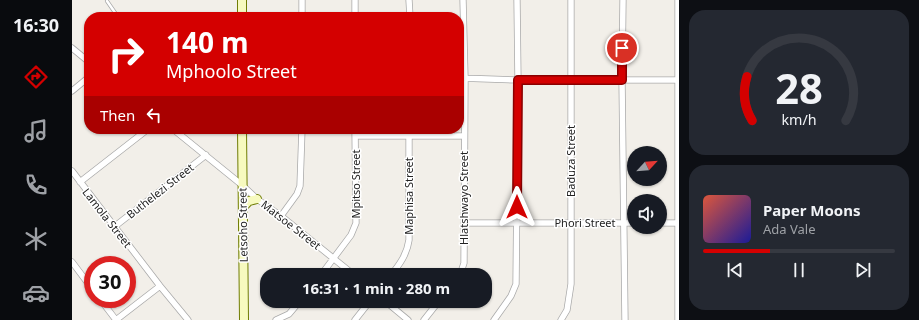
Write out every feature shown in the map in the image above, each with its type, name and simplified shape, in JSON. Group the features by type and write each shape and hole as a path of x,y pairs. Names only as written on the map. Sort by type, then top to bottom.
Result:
{"street":[{"path":"242,0 242,12"},
{"path":"302,0 302,12"},
{"path":"355,0 355,12"},
{"path":"409,0 410,12"},
{"name":"Hlatshwayo Street","path":"462,12 463,0"},
{"path":"494,320 511,296 516,284 518,80 517,0"},
{"name":"Baduza Street","path":"561,320 567,310 571,284 571,0"},
{"path":"624,0 622,80 625,320"},
{"path":"678,0 678,320"},
{"path":"72,48 84,58"},
{"path":"464,78 518,80 678,80"},
{"path":"72,91 84,81"},
{"path":"80,182 142,134"},
{"name":"Matsoe Street","path":"179,134 257,199 281,216 345,268"},
{"name":"Letsoho Street","path":"242,134 244,320"},
{"path":"281,216 297,194 300,186 302,134"},
{"path":"355,136 464,136"},
{"name":"Mpitso Street","path":"327,268 351,236 356,223 355,136"},
{"name":"Maphisa Street","path":"396,268 408,249 409,240 409,136"},
{"name":"Hlatshwayo Street","path":"462,268 464,263 464,136"},
{"name":"Buthelezi Street","path":"114,227 206,155"},
{"name":"Lamola Street","path":"72,171 114,227 188,320"},
{"path":"243,207 249,201 257,199"},
{"name":"Phori Street","path":"464,223 624,223"},
{"path":"667,223 678,223"},
{"path":"72,262 84,278"},
{"path":"107,308 116,320 160,286"},
{"path":"276,320 289,314 294,308"},
{"path":"355,320 364,308"},
{"path":"393,308 408,320"},
{"path":"424,320 433,308"}],"lane":[{"path":"107,1 115,12"}],"route":[{"path":"517,207 518,80 622,80 622,48"}]}
